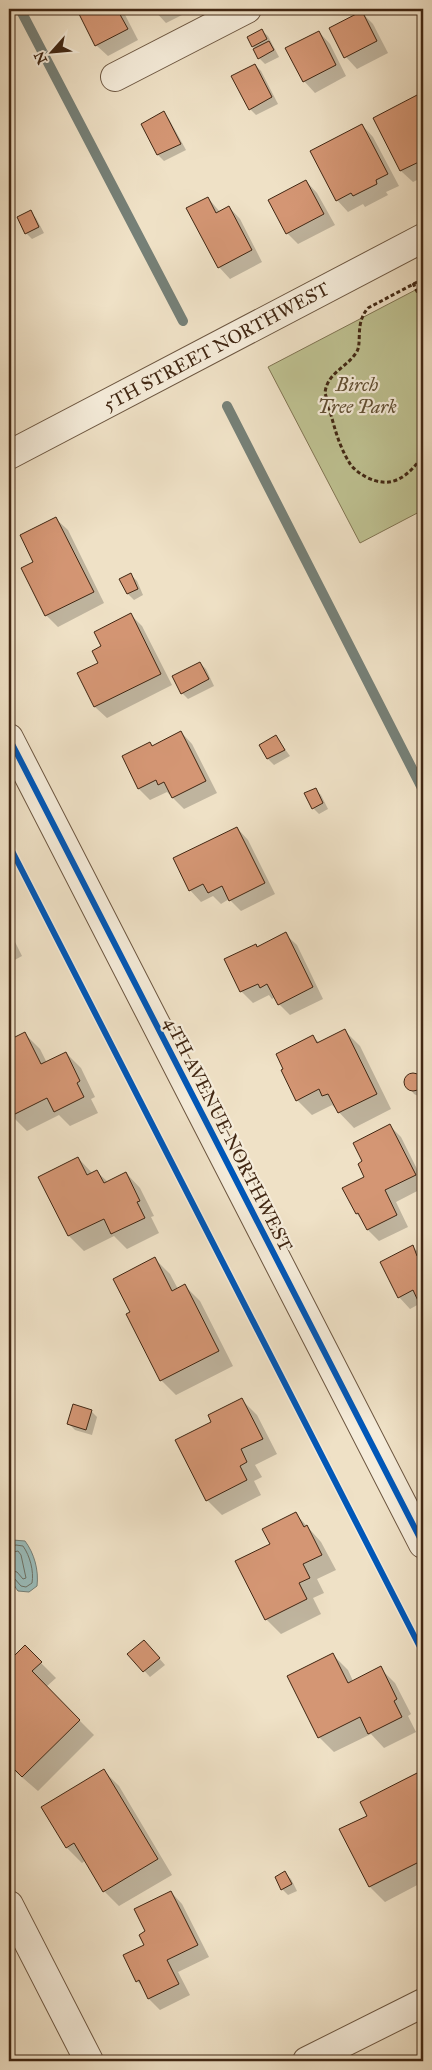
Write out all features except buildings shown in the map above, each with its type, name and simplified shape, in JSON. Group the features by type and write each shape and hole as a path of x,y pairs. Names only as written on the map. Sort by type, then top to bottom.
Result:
{"street":[{"path":"115,77 247,9"},
{"name":"5TH STREET NORTHWEST","path":"9,456 423,238"},
{"name":"4TH AVENUE NORTHWEST","path":"9,738 423,1544"},
{"path":"9,1906 89,2061"},
{"path":"307,2061 423,2003"}],"path":[{"path":"423,279 368,308 360,325 359,348 356,354 332,376 326,385 325,393 338,440 350,464 360,474 375,482 388,483 402,478 413,469 423,456"}],"green space":[{"name":"Birch Tree Park","path":"423,286 423,510 360,543 268,367"}],"water":[{"path":"13,1540 25,1541 35,1562 37,1586 29,1592 18,1591 12,1580 9,1568 9,1543"}],"waterway":[{"path":"20,9 183,321"},
{"path":"227,406 423,790"}],"cycle path":[{"path":"9,738 423,1544"},
{"path":"9,845 423,1653"}]}
